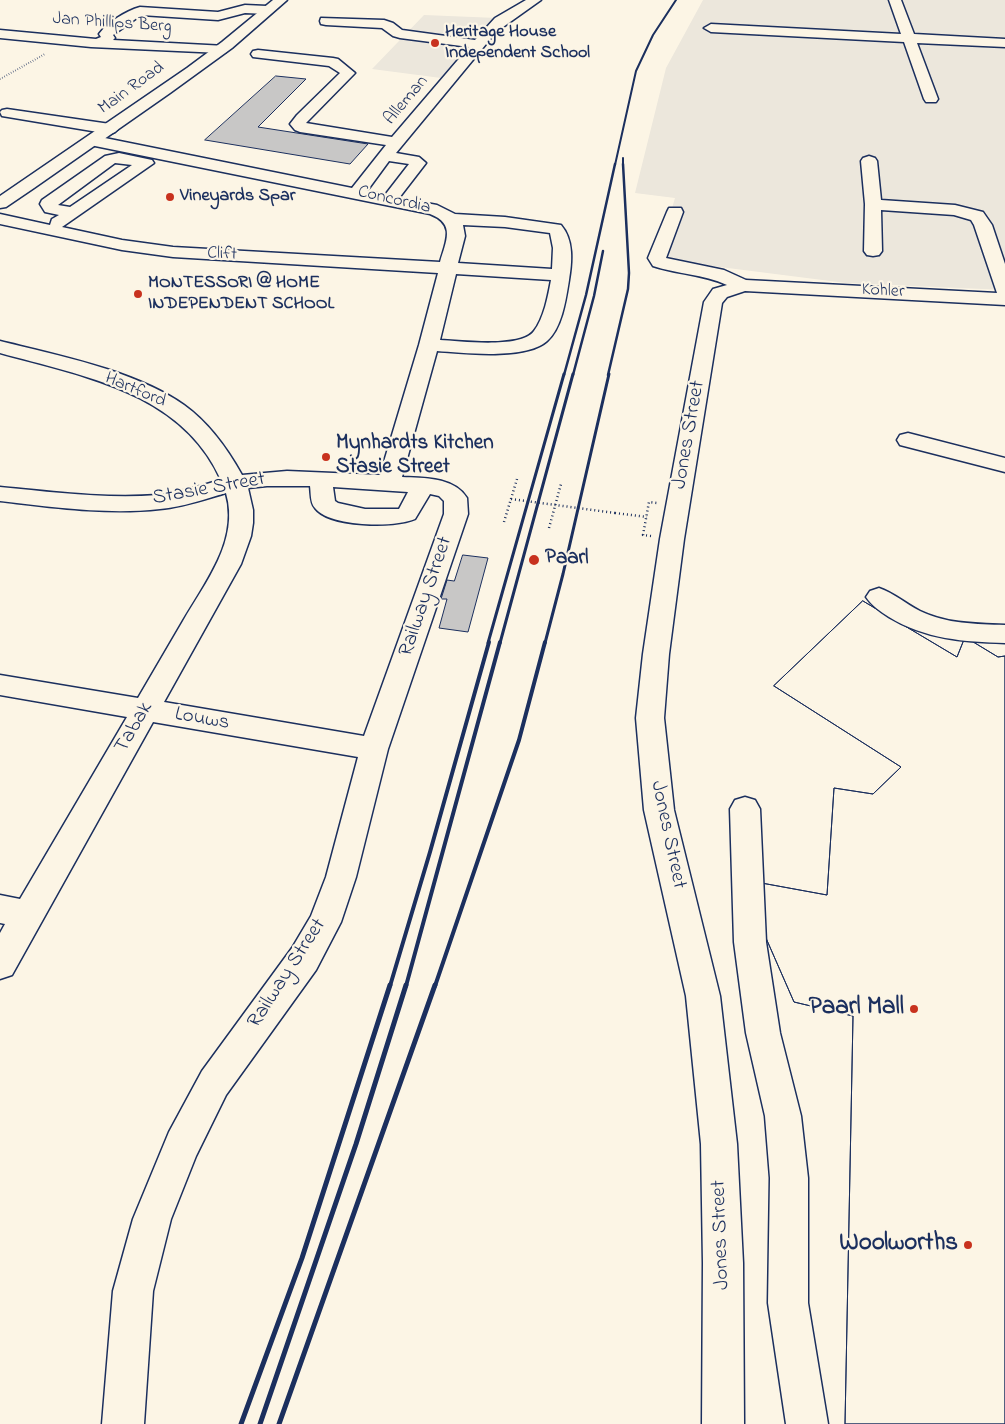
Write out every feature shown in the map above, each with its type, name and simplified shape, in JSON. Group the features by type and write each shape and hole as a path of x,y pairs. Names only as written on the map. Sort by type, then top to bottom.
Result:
{"street":[{"name":"Main Road","path":"0,203 95,140 221,49 282,0"},
{"name":"Alleman","path":"357,193 396,142 478,44 500,21 536,0"},
{"path":"895,0 931,99"},
{"path":"124,5 125,8 187,16"},
{"path":"103,41 122,32 147,16 172,18 218,16 244,9 268,10"},
{"path":"103,41 106,34 112,28 134,13 144,10"},
{"path":"326,21 384,24 391,26 394,31 400,34 478,44"},
{"path":"711,28 999,43 1005,52"},
{"name":"Jan Phillips Berg","path":"0,34 53,48 78,42 103,41 221,49"},
{"path":"298,44 272,44 250,61 252,63 300,70 321,69 334,55 348,74 302,118 298,124 300,127 396,142"},
{"path":"0,45 53,48"},
{"path":"7,113 110,129"},
{"name":"Concordia","path":"95,140 431,209 442,212 452,219 456,227 456,236 429,345 389,484"},
{"path":"47,230 162,154"},
{"path":"386,156 413,160 418,163 389,200"},
{"path":"72,213 52,208 48,204 111,159 119,158 146,163"},
{"path":"869,161 873,204 873,251"},
{"path":"873,204 955,210 977,216 983,225 1005,291"},
{"path":"675,212 657,258 659,262 675,267 718,274 752,285"},
{"name":"Clift","path":"0,219 122,246 172,252 561,274"},
{"path":"429,345 500,347 524,345 533,342 543,335 560,284 562,255 560,238 558,231 555,229 505,222 452,219"},
{"name":"Kohler","path":"752,285 1005,299"},
{"name":"Jones Street","path":"723,1424 723,1263 719,1144 703,996 659,810 650,718 656,654 672,539 713,302 720,293 752,285"},
{"name":"Hartford","path":"0,347 94,374 159,399 175,408 212,443 236,484"},
{"path":"908,440 1005,465"},
{"name":"Stasie Street","path":"0,494 111,504 185,498 265,478 389,484"},
{"path":"321,480 324,505 331,510 354,516 401,517 410,510 422,486"},
{"name":"Tabak","path":"0,964 14,912 146,710 229,564 242,529 243,510 236,484"},
{"name":"Railway Street","path":"124,1424 125,1378 133,1291 152,1219 182,1145 214,1083 304,959 325,922 341,877 374,749 456,514 456,498 453,494 439,488 389,484"},
{"path":"878,597 903,615 930,626 962,632 1005,634"},
{"name":"Louws","path":"0,685 374,749"},
{"path":"745,809 750,942 763,1033 783,1116 789,1178 788,1303 807,1424"}],"path":[{"path":"0,79 53,48"},
{"path":"504,522 517,479"},
{"path":"549,528 560,484"},
{"path":"511,499 647,517"}],"shaded area":[{"path":"703,0 1005,0 1005,290 846,283 657,259 675,198 635,193 666,68"},
{"name":"Heritage House Independent School","path":"424,15 497,18 441,78 372,69"}],"building":[{"path":"276,76 306,79 258,127 368,144 350,164 205,140"},
{"path":"463,555 488,558 468,632 439,628 447,599 441,599 447,580 454,581"},
{"name":"Paarl Mall","path":"863,601 957,657 965,637 998,657 1005,656 1005,1424 845,1424 853,1016 794,1002 755,913 756,882 827,895 834,788 873,794 901,767 774,686"},
{"name":"Paarl Mall","path":"863,601 957,657 965,637 998,657 1005,656 1005,1424 845,1424 853,1016 794,1002 755,913 756,882 827,895 834,788 873,794 901,767 774,686"}],"railway":[{"path":"615,165 636,71 653,35 676,0"},
{"path":"623,158 623,164"},
{"path":"564,375 586,295 615,164"},
{"path":"608,375 628,289 629,273 623,164"},
{"path":"573,375 594,296 603,251"},
{"path":"488,643 564,374"},
{"path":"500,643 573,374"},
{"path":"545,643 563,574 609,374"},
{"path":"390,986 489,642"},
{"path":"406,986 500,642"},
{"path":"435,986 519,740 545,642"},
{"path":"241,1424 302,1258 390,985"},
{"path":"260,1424 356,1144 406,985"},
{"path":"279,1424 435,985"}],"place":[{"name":"Heritage House Independent School","path":"435,43"},
{"name":"Vineyards Spar","path":"170,197"},
{"name":"MONTESSORI @ HOME INDEPENDENT SCHOOL","path":"138,294"},
{"name":"Mynhardts Kitchen Stasie Street","path":"326,457"},
{"name":"Paarl","path":"534,560"},
{"name":"Paarl Mall","path":"914,1009"},
{"name":"Woolworths","path":"968,1245"}]}
